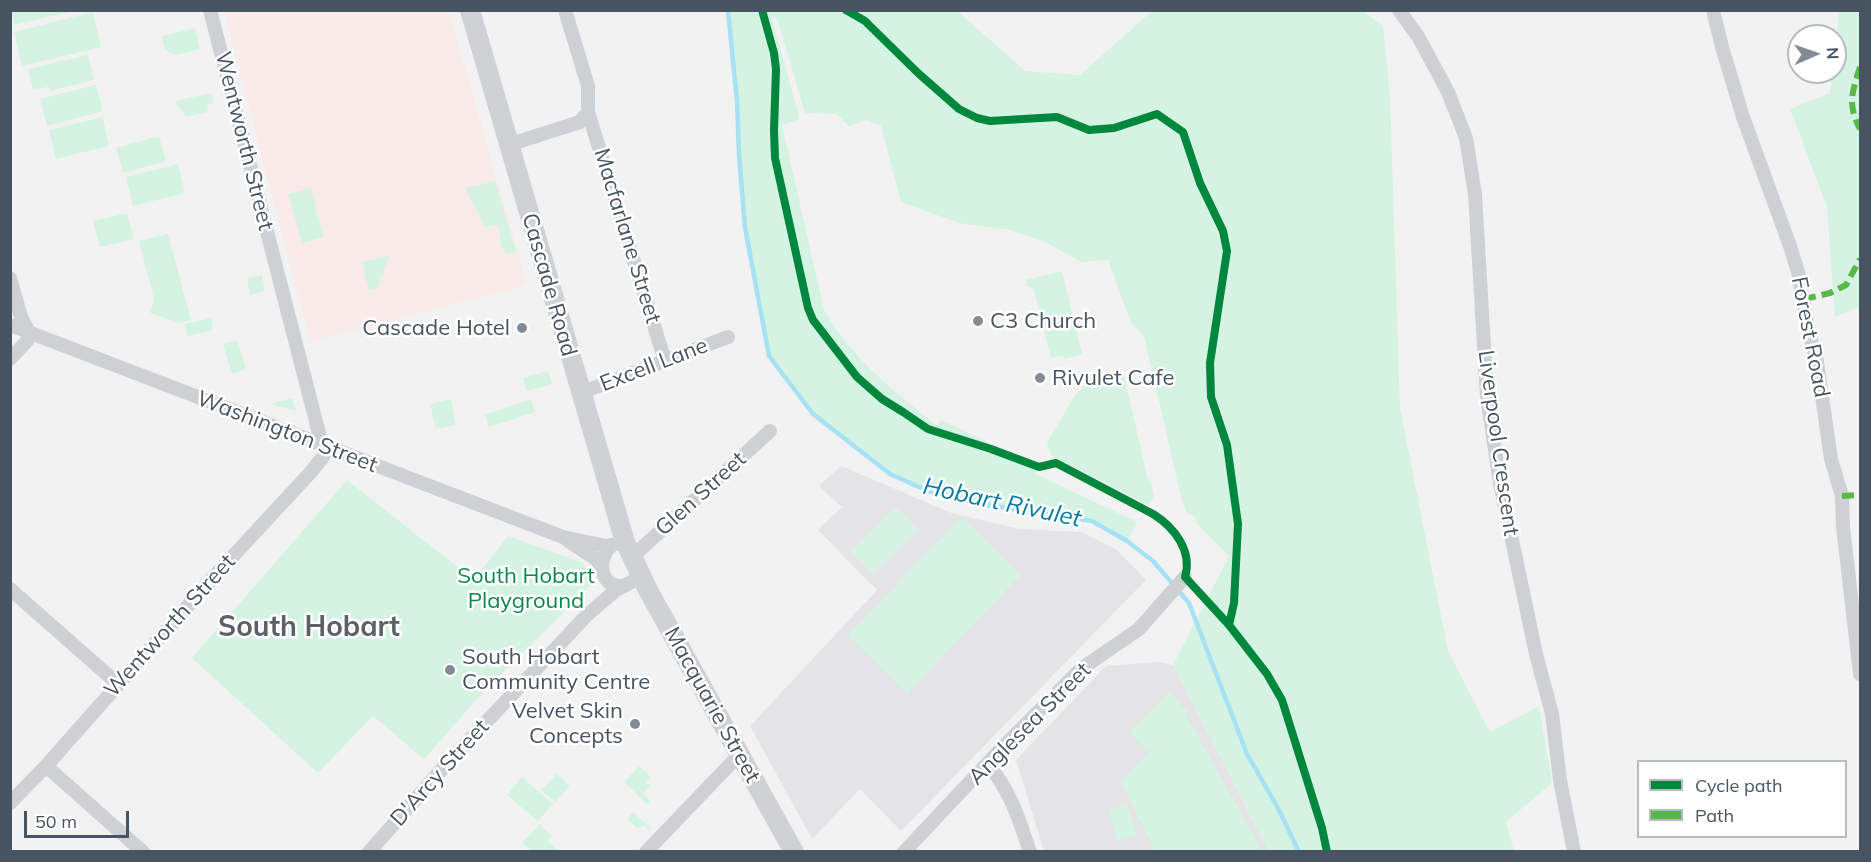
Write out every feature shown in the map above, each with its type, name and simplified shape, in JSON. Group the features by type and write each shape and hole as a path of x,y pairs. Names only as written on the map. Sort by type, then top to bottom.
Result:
{"street":[{"name":"Wentworth Street","path":"10,803 46,766 323,457 324,446 210,10"},
{"name":"Cascade Road","path":"470,10 623,548"},
{"name":"Macfarlane Street","path":"565,10 588,86 588,112 665,361"},
{"name":"Liverpool Crescent","path":"1399,10 1419,38 1448,92 1466,138 1475,194 1487,397 1495,451 1521,589 1552,714 1560,780 1574,852"},
{"name":"Forest Road","path":"1713,10 1743,117 1798,272 1808,329 1817,362 1831,459 1842,496 1843,527 1860,674"},
{"name":"Macfarlane Street","path":"508,145 580,122 588,112"},
{"path":"10,278 21,317 29,332 27,341 10,359"},
{"name":"Washington Street","path":"10,325 563,537 623,548"},
{"name":"Excell Lane","path":"580,393 728,337"},
{"name":"Glen Street","path":"623,548 770,431"},
{"name":"Washington Street","path":"563,537 597,560 602,570"},
{"path":"623,548 604,555 602,570 610,583 617,587 623,586"},
{"name":"Macquarie Street","path":"623,548 794,852"},
{"name":"D'Arcy Street","path":"586,616 598,592 602,570"},
{"name":"D'Arcy Street","path":"369,852 444,767 586,616 623,586 641,577"},
{"name":"Anglesea Street","path":"904,852 1081,669 1139,629 1185,577"},
{"path":"10,589 118,684"},
{"path":"646,852 739,755"},
{"path":"987,764 999,777 1013,802 1030,852"},
{"path":"46,766 143,852"}],"shaded area":[{"path":"224,11 449,11 527,285 310,342"},
{"path":"841,466 951,513 1019,529 1081,532 1117,550 1146,580 901,831 860,789 812,839 750,726 877,590 818,530 842,507 819,486"},
{"path":"1159,662 1173,665 1269,851 1044,851 1016,760 1106,666"}],"green space":[{"path":"11,10 74,10 74,11 14,25"},
{"path":"728,11 959,11 1025,71 1080,75 1152,11 1363,11 1383,26 1390,96 1400,408 1448,651 1490,732 1539,706 1552,783 1506,822 1514,851 1269,851 1173,665 1229,556 1197,524 1195,517 1187,513 1181,497 1144,336 1131,323 1108,260 1081,262 1043,241 1009,230 959,223 901,202 881,126 867,120 849,126 836,114 805,113 778,21 771,15 800,119 782,125 824,310 847,344 875,373 937,426 941,420 1038,466 1036,474 1137,522 1127,541 1092,521 986,505 928,491 890,474 813,414 769,356 745,227 737,101"},
{"path":"1839,11 1860,11 1860,307 1835,317 1827,207 1790,109 1830,93 1831,84 1847,84 1847,24 1838,24"},
{"path":"93,12 101,47 22,66 14,32"},
{"path":"195,28 200,49 177,55 165,50 162,36"},
{"path":"88,55 94,80 50,91 48,87 33,90 28,69"},
{"path":"96,85 103,111 47,126 40,99"},
{"path":"211,93 214,103 207,105 208,112 186,117 175,101"},
{"path":"103,117 109,146 56,159 49,130"},
{"path":"159,136 166,161 123,173 116,148"},
{"path":"178,164 185,193 133,206 126,177"},
{"path":"495,181 516,252 506,254 502,247 498,225 485,227 465,188"},
{"path":"311,188 324,237 302,243 288,194"},
{"path":"127,213 134,239 100,247 93,221"},
{"path":"168,234 191,320 180,323 150,313 154,299 139,241"},
{"path":"389,256 377,288 369,290 362,262"},
{"path":"1062,271 1082,354 1064,359 1063,355 1051,358 1033,287 1028,287 1026,280"},
{"path":"262,275 265,291 250,295 247,278"},
{"path":"211,318 213,330 188,336 185,324"},
{"path":"237,340 246,369 232,374 223,344"},
{"path":"548,371 552,384 526,391 523,378"},
{"path":"1124,375 1148,480 1151,481 1154,496 1148,505 1052,456 1047,446 1076,394 1086,384"},
{"path":"292,398 296,411 270,404"},
{"path":"451,399 456,425 436,429 430,404"},
{"path":"531,399 535,412 489,427 485,415"},
{"name":"South Hobart Playground","path":"347,480 474,580 508,536 584,563 590,586 476,700 424,759 373,716 318,773 192,658"},
{"path":"896,506 918,529 873,574 850,551"},
{"path":"962,517 1021,575 907,693 848,635"},
{"path":"1169,692 1188,712 1186,715 1262,851 1155,851 1121,781 1164,738 1148,752 1129,732"},
{"path":"639,766 651,777 646,782 650,786 643,794 650,801 647,804 624,782"},
{"path":"557,774 570,786 555,802 541,790"},
{"path":"522,777 553,804 538,821 507,795"},
{"path":"1127,804 1137,835 1118,841 1108,810"},
{"path":"633,812 652,829 650,831 645,826 637,828 627,819"},
{"path":"540,824 552,836 548,841 558,851 532,851 522,843"}],"waterway":[{"name":"Hobart Rivulet","path":"728,10 737,101 745,227 769,356 813,414 890,474 928,491 986,505 1092,521 1127,541 1153,561 1189,603 1247,754 1278,808 1299,852"}],"marked path":[{"path":"1860,67 1852,98 1853,112 1860,129"},
{"path":"1804,299 1830,293 1846,285 1860,259"},
{"path":"1842,496 1860,495"}],"cycle path":[{"path":"762,10 776,69 775,158 808,308 813,320 857,377 882,399 928,429 1039,467 1056,463 1153,514 1168,526 1184,549 1187,567 1185,577 1229,625 1267,674 1282,700 1322,828 1327,852"},
{"path":"846,10 865,21 959,109 977,118 990,121 1057,117 1089,130 1114,128 1157,114 1183,132 1200,183 1223,231 1227,251 1210,363 1211,397 1227,445 1238,524 1234,603 1229,625"}],"place":[{"name":"C3 Church","path":"978,321"},
{"name":"Cascade Hotel","path":"522,328"},
{"name":"Rivulet Cafe","path":"1040,378"},
{"name":"South Hobart Community Centre","path":"450,670"},
{"name":"Velvet Skin Concepts","path":"635,724"}],"district":[{"name":"South Hobart","path":"309,628"}]}
